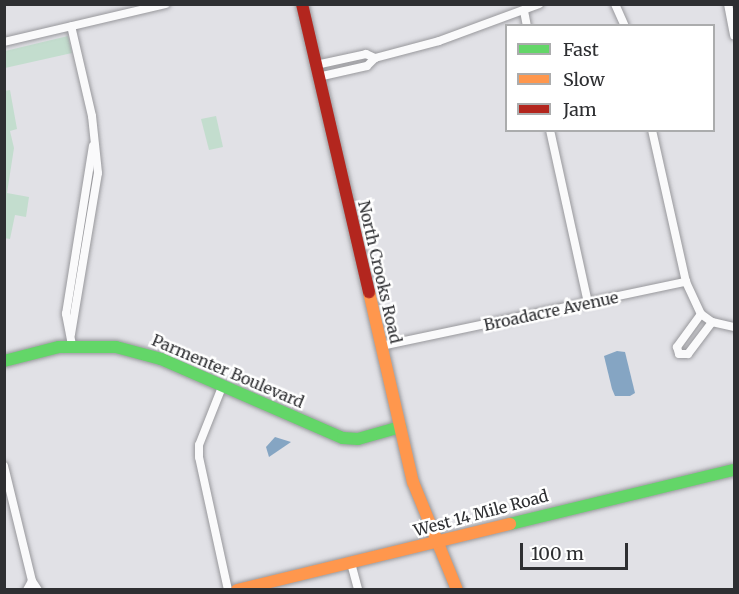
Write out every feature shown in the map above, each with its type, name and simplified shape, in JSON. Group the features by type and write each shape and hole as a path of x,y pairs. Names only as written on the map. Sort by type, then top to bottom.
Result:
{"main road":[{"name":"North Crooks Road","path":"302,4 415,488 458,590"},
{"name":"Parmenter Boulevard","path":"4,362 71,340 102,345 146,354 343,438 358,439 400,428"},
{"name":"West 14 Mile Road","path":"242,589 437,543 574,506 735,470"}],"street":[{"path":"4,42 166,4"},
{"path":"317,71 367,66 375,58 439,41 539,4"},
{"path":"615,4 624,24"},
{"path":"728,4 735,35"},
{"path":"524,11 527,24"},
{"path":"71,26 94,143 97,183 71,340"},
{"path":"550,132 588,303"},
{"path":"652,132 686,282 701,314 712,322 735,327"},
{"name":"Broadacre Avenue","path":"381,346 686,282"},
{"path":"701,314 677,347 679,354 688,354 712,322"},
{"path":"222,387 199,445 199,457 228,590"},
{"path":"4,466 32,580 38,590"},
{"path":"351,563 357,590"},
{"path":"27,590 32,580"}],"green space":[{"path":"68,36 72,53 5,68 5,51"},
{"path":"10,90 17,129 10,131 14,148 7,193 29,197 26,217 15,215 10,239 4,238 4,91"},
{"path":"216,116 223,147 209,150 201,119"}],"water":[{"path":"617,351 625,352 635,393 630,396 615,396 612,389 604,356"},
{"path":"275,437 291,442 269,457 266,447"}],"traffic: fast":[{"path":"4,361 59,347 116,347 161,359 343,438 358,439 400,427"},
{"path":"510,524 734,470"}],"traffic: slow":[{"path":"369,292 413,482 457,590"},
{"path":"237,590 510,524"}],"traffic: jam":[{"path":"302,4 369,292"}]}
